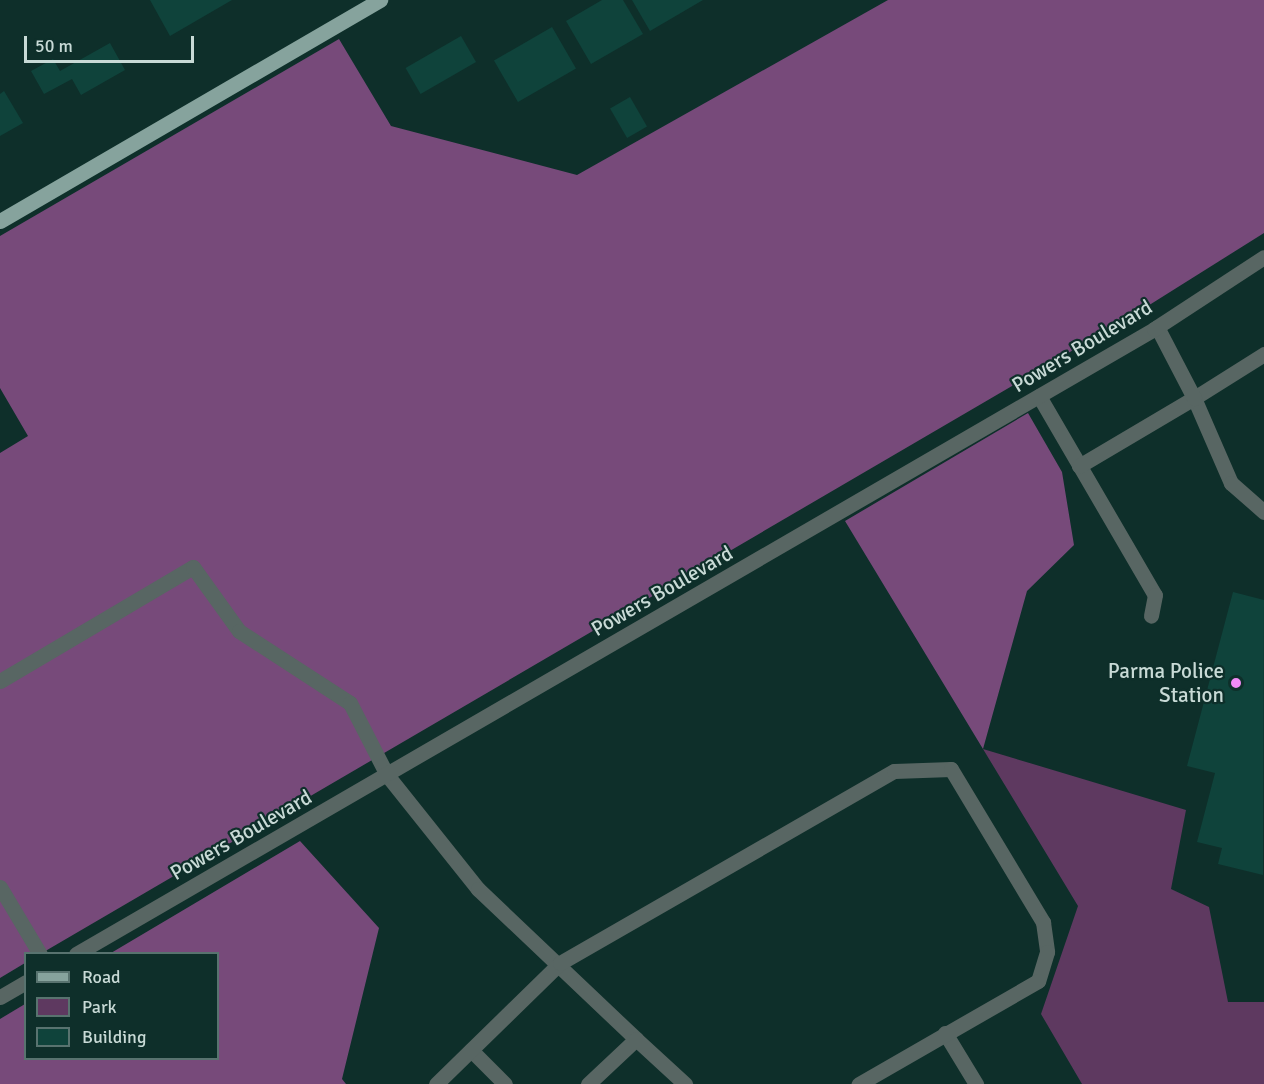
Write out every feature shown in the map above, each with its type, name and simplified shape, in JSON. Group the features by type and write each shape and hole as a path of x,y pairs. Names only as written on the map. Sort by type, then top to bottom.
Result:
{"main road":[{"path":"0,221 380,0"}],"street":[{"name":"Powers Boulevard","path":"79,952 1157,327 1264,257"},
{"path":"1157,327 1194,398 1231,483 1264,512"},
{"path":"1080,466 1264,354"},
{"path":"1039,396 1155,595 1151,616"},
{"path":"0,681 193,567 239,631 350,703 387,775 478,889 560,963 685,1084"},
{"path":"436,1084 560,963 894,771 951,769 1043,922 1047,952 1038,981 859,1084"},
{"path":"0,887 39,952"},
{"path":"0,997 24,983"},
{"path":"945,1034 976,1084"},
{"path":"588,1084 636,1039"},
{"path":"471,1050 505,1084"}],"green space":[{"path":"983,749 1186,810 1171,889 1209,907 1228,1002 1264,1002 1264,1084 1082,1084 1041,1014 1078,906"}],"shaded area":[{"path":"888,0 1264,0 1264,233 1135,314 44,952 24,952 24,964 0,978 0,453 28,436 0,388 0,236 339,39 391,126 577,175"},
{"path":"1028,413 1062,472 1074,545 1027,591 983,749 845,521"},
{"path":"300,841 379,928 342,1079 346,1084 0,1084 0,1019 24,1005 24,1060 219,1060 219,952 113,952"}],"building":[{"path":"150,0 232,0 170,36"},
{"path":"602,0 623,0 643,34 591,64 566,21"},
{"path":"632,0 703,0 650,31"},
{"path":"552,27 576,69 518,102 494,61"},
{"path":"461,36 476,62 421,94 406,68"},
{"path":"110,43 125,70 81,95 72,79 44,94 31,71 53,59 60,71"},
{"path":"4,91 23,123 0,136 0,94"},
{"path":"630,97 647,126 627,138 610,108"},
{"name":"Parma Police Station","path":"1233,592 1264,600 1263,875 1218,864 1222,848 1197,842 1215,773 1187,766"}],"place":[{"name":"Parma Police Station","path":"1236,683"}]}
